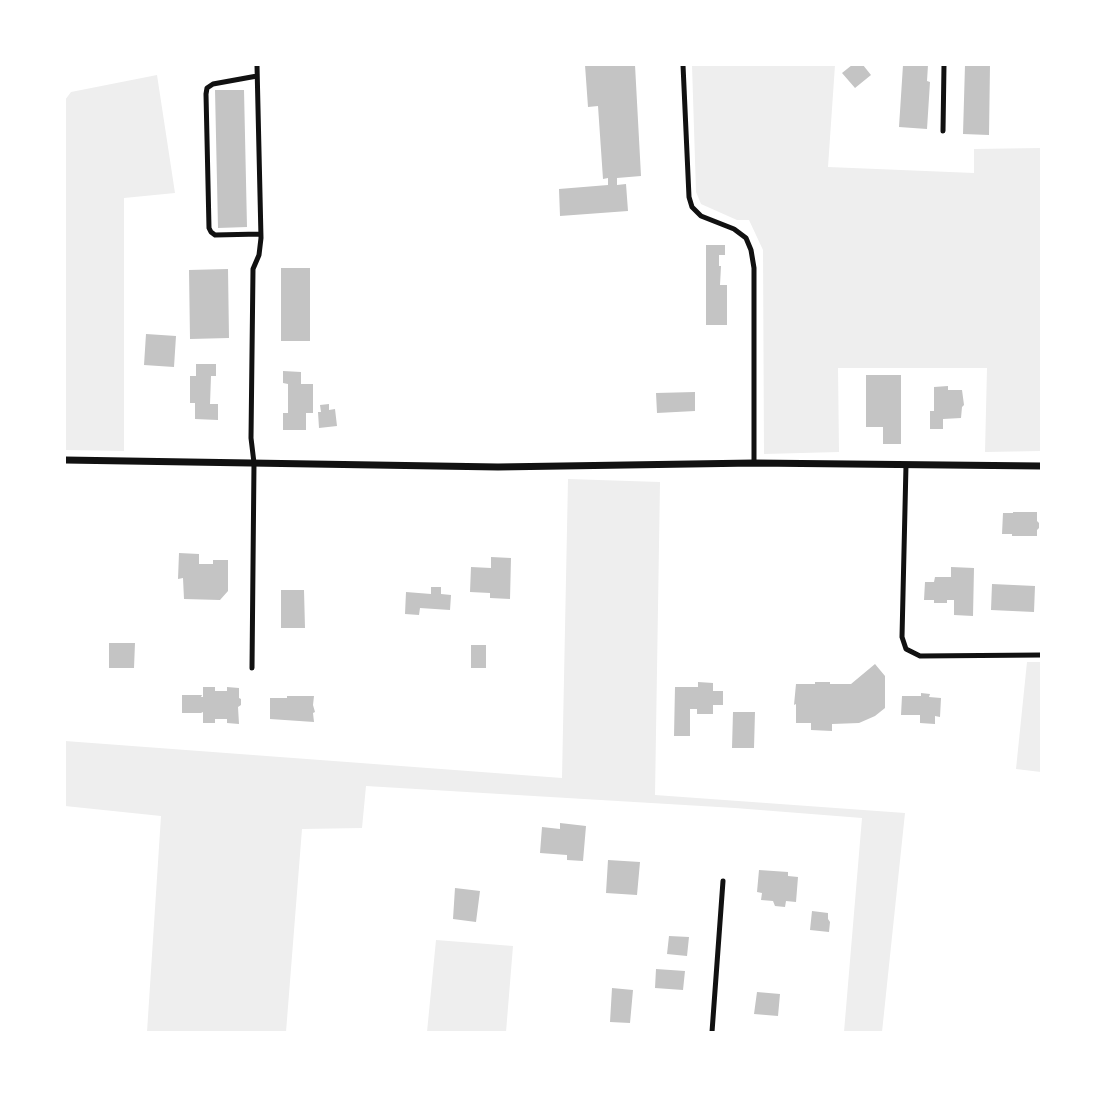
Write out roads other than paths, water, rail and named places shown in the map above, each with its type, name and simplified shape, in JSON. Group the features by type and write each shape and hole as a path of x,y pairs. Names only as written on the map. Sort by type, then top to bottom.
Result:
{"street":[{"path":"65,460 498,467 754,463 1041,466"}],"lane":[{"path":"252,668 253,269 259,255 260,234 257,65"},
{"path":"683,65 689,197 692,207 701,216 734,229 746,238 751,250 754,268 754,463"},
{"path":"943,131 944,65"},
{"path":"257,76 213,84 207,88 206,107 209,228 215,235 260,234"},
{"path":"906,465 902,637 906,649 920,656 1041,655"},
{"path":"712,1032 723,881"}]}
